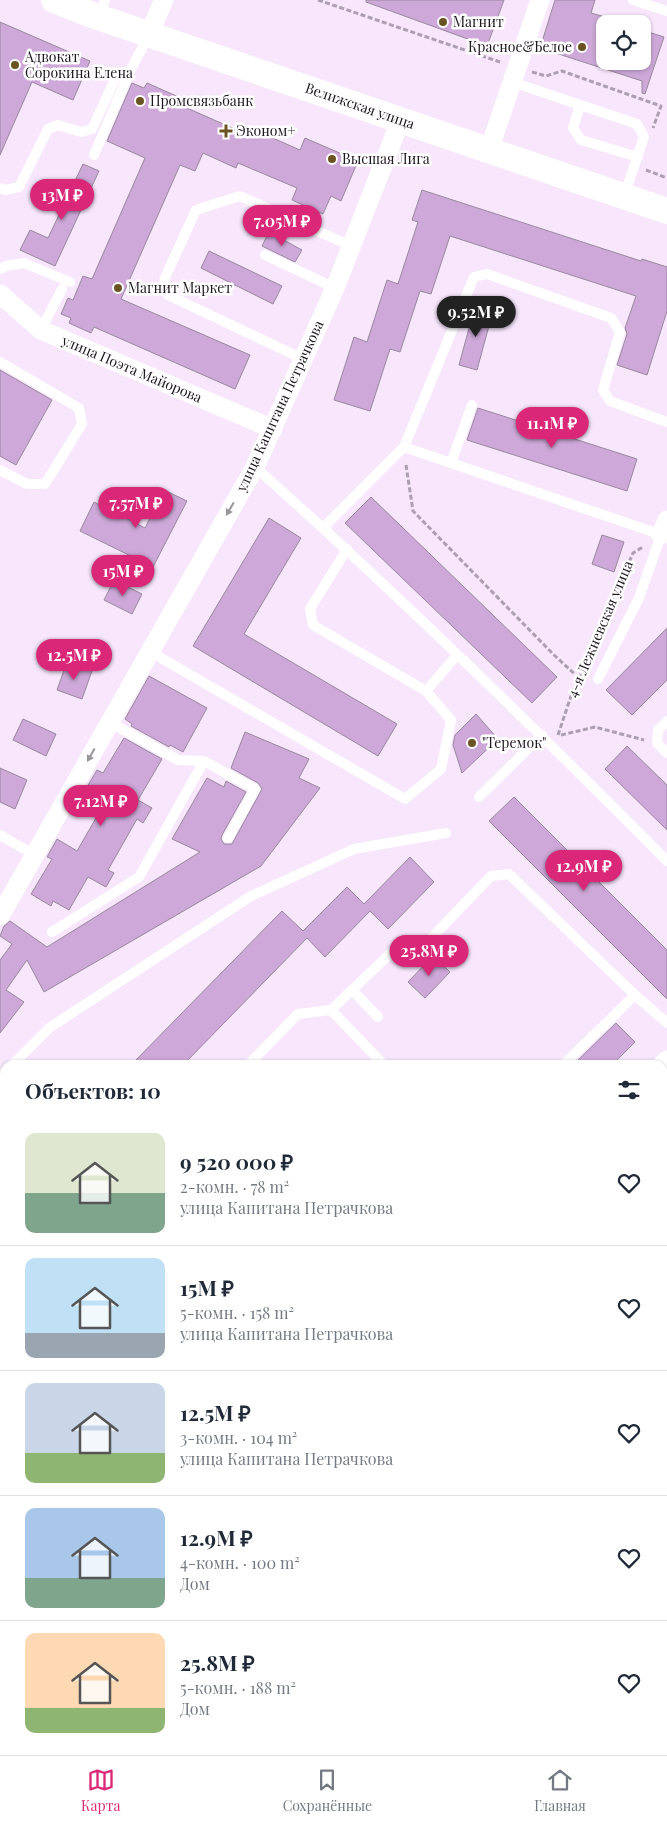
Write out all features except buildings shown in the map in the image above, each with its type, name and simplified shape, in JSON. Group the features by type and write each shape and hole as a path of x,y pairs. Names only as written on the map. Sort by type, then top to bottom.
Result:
{"main road":[{"name":"Велижская улица","path":"54,0 102,8 150,34 667,211"}],"street":[{"path":"150,34 164,0"},
{"path":"489,150 540,0"},
{"name":"улица Капитана Петрачкова","path":"0,916 255,467 335,288 401,119"},
{"name":"улица Поэта Майорова","path":"0,294 41,330 273,429"}],"lane":[{"path":"633,0 667,11"},
{"path":"94,155 130,71 150,34"},
{"path":"0,188 5,190 19,187 48,129 58,125 81,132 92,129 117,75 130,71"},
{"path":"512,82 636,124 644,137 624,196"},
{"path":"580,105 573,128 581,140 638,157"},
{"path":"303,359 168,295 164,280 196,210 240,196 351,246"},
{"path":"265,255 335,288"},
{"path":"0,269 24,263 66,286 41,330"},
{"path":"323,528 404,446 474,277 487,274 611,318 620,332 603,390 610,401 667,422"},
{"path":"0,362 79,408 82,424 45,484 26,484 0,470"},
{"path":"451,462 472,406"},
{"path":"404,446 665,530 639,598 598,679"},
{"path":"255,467 347,549 458,654 542,735 667,861"},
{"path":"149,651 405,799 441,769 450,720 426,691 313,625 310,609 347,549"},
{"path":"426,691 458,654"},
{"path":"667,721 658,730 657,744 667,753"},
{"path":"109,722 178,760 204,761 255,789 228,838"},
{"path":"479,797 542,735"},
{"path":"52,932 139,877 204,761"},
{"path":"17,1060 50,1028 251,896 354,849 446,833"},
{"path":"0,835 35,855"},
{"path":"253,1060 298,1014 331,1010 393,950 418,952 491,876 509,874 635,995 667,1023"},
{"path":"352,990 378,1016"},
{"path":"568,1060 635,995"},
{"path":"331,1010 379,1060"}],"path":[{"path":"404,446 413,512 578,678"},
{"name":"4-я Лежневская улица","path":"657,744 595,727 557,736 578,678 633,553 665,530"}],"place":[{"name":"Магнит","path":"443,22"},
{"name":"Красное&Белое","path":"582,47"},
{"name":"Адвокат Сорокина Елена","path":"15,65"},
{"name":"Промсвязьбанк","path":"140,101"},
{"name":"Эконом+","path":"226,131"},
{"name":"Высшая Лига","path":"332,159"},
{"name":"Магнит Маркет","path":"118,288"},
{"name":"\"Теремок\"","path":"472,743"}]}
